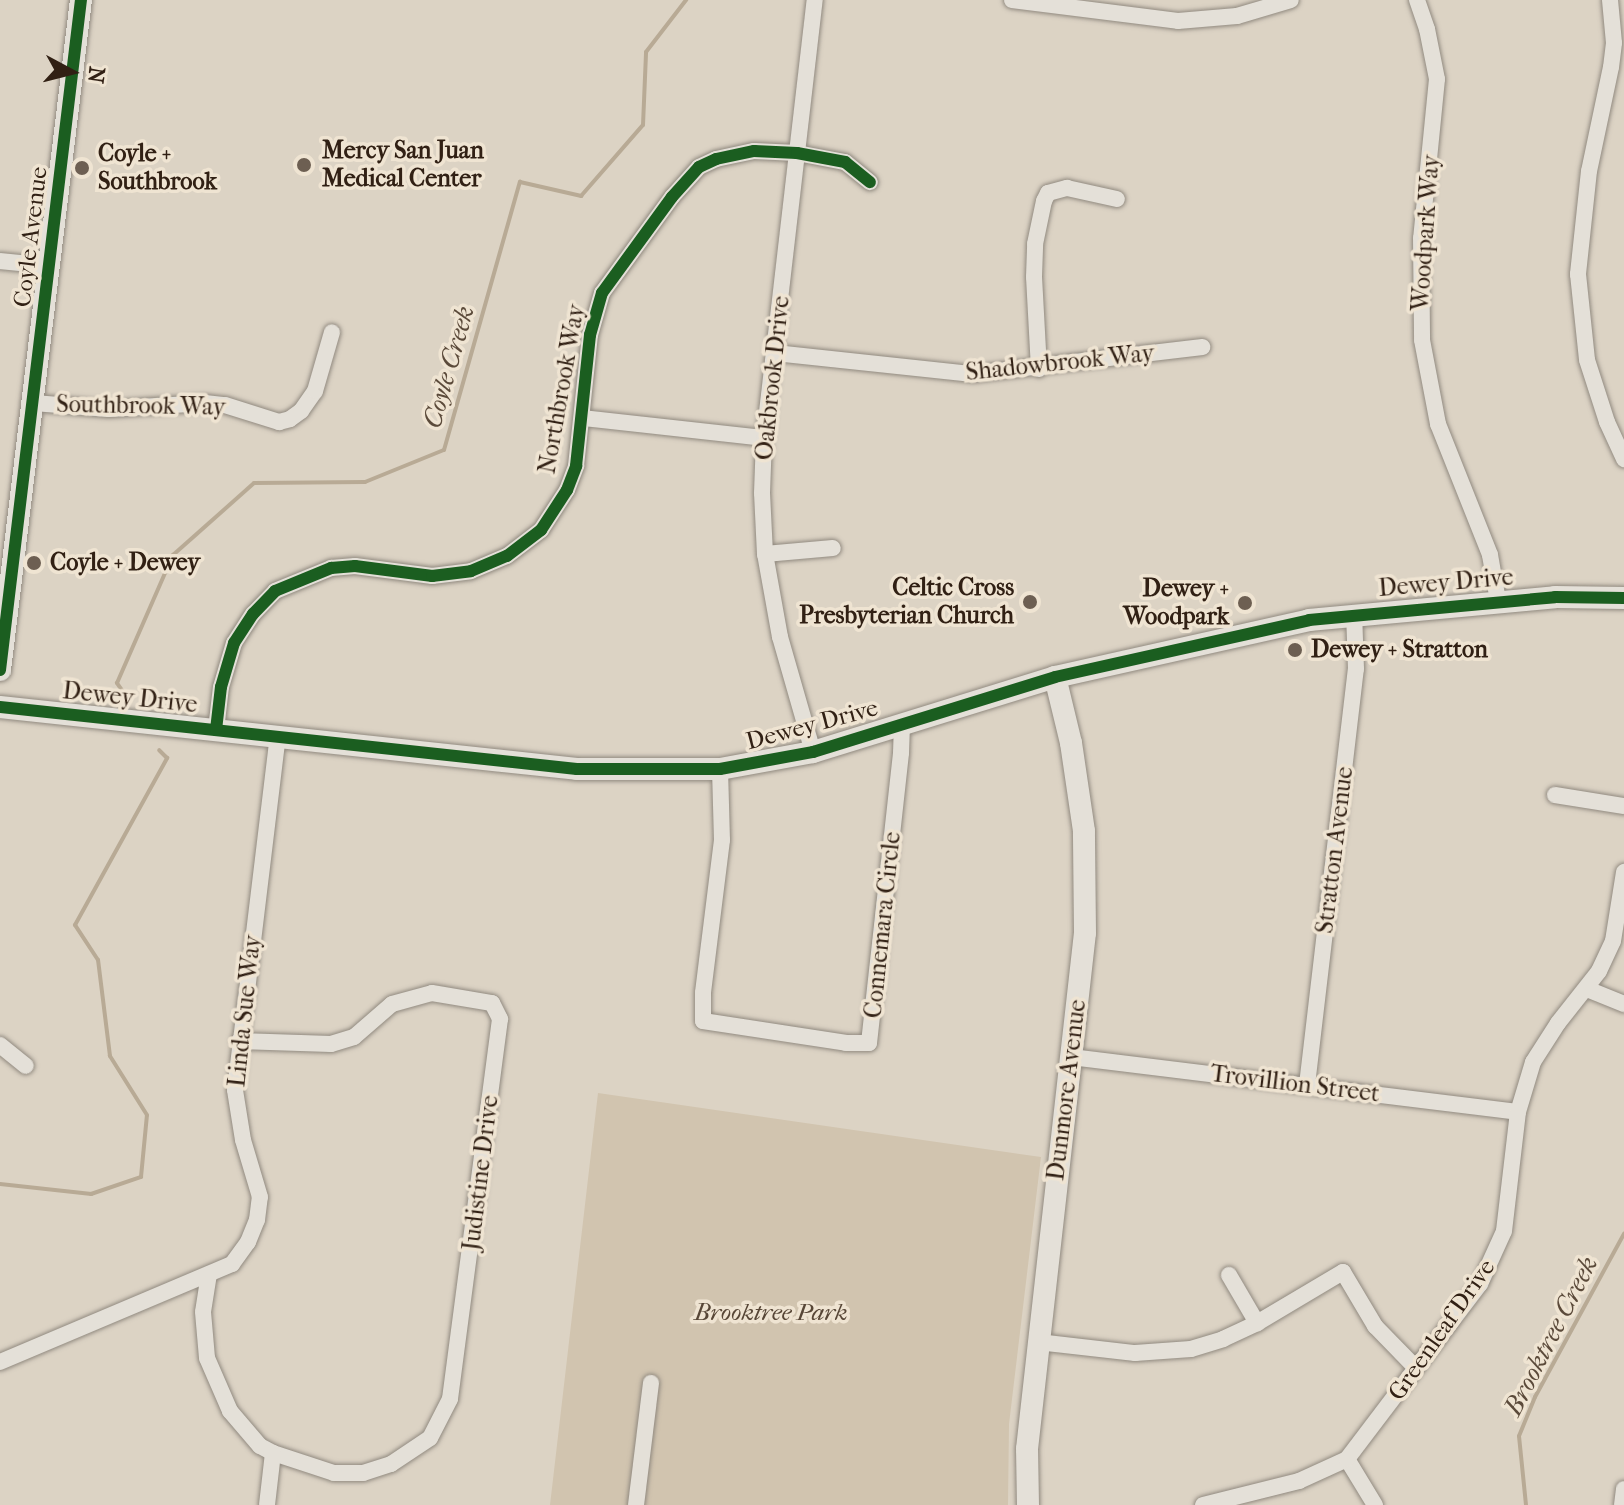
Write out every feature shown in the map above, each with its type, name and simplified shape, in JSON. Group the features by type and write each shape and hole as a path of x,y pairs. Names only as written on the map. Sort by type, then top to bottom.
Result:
{"main road":[{"name":"Coyle Avenue","path":"0,670 81,0"},
{"name":"Dewey Drive","path":"0,707 577,769 720,769 813,752 1055,677 1173,648 1354,613 1555,597 1624,598"},
{"name":"Dunmore Avenue","path":"1028,1505 1027,1449 1085,933 1085,857 1078,781 1055,677"}],"street":[{"name":"Oakbrook Drive","path":"813,752 780,637 765,554 764,438 815,0"},
{"path":"1012,0 1178,21 1237,16 1291,0"},
{"path":"1145,18 1148,0"},
{"name":"Woodpark Way","path":"1417,0 1433,55 1437,91 1421,238 1422,340 1438,424 1490,555 1498,601"},
{"path":"1610,0 1611,67 1589,171 1578,274 1587,360 1607,422 1624,459"},
{"name":"Northbrook Way","path":"216,730 221,687 234,643 253,614 275,591 331,568 355,566 412,575 452,575 507,556 541,530 567,490 576,466 590,335 602,293 699,167 716,159 754,151 797,153 845,162 870,182"},
{"path":"1039,369 1034,277 1035,244 1044,201 1048,193 1067,188 1117,199"},
{"path":"0,261 50,266"},
{"name":"Southbrook Way","path":"34,403 90,409 205,403 225,405 279,422 301,411 315,391 332,332"},
{"name":"Shadowbrook Way","path":"775,353 941,374 1039,369 1202,347"},
{"path":"583,418 764,438"},
{"path":"765,554 833,548"},
{"name":"Stratton Avenue","path":"1307,1085 1356,669 1354,613"},
{"name":"Connemara Circle","path":"720,769 722,840 703,993 703,1021 846,1043 869,1043 902,723"},
{"name":"Linda Sue Way","path":"0,1362 232,1264 248,1242 257,1220 260,1197 238,1117 235,1090 278,737"},
{"path":"1555,795 1624,806"},
{"name":"Greenleaf Drive","path":"1203,1505 1299,1481 1347,1459 1480,1284 1504,1231 1518,1112 1543,1044 1587,989 1613,941 1624,872"},
{"path":"1587,989 1624,1004"},
{"name":"Judistine Drive","path":"239,1041 331,1044 354,1037 392,1004 432,993 492,1003 500,1019 450,1399 430,1438 391,1464 363,1473 334,1473 273,1453"},
{"path":"0,1045 26,1066"},
{"name":"Trovillion Street","path":"1071,1057 1518,1112"},
{"path":"1038,1342 1157,1353 1191,1349 1257,1323 1343,1272 1375,1326 1415,1367"},
{"path":"209,1274 204,1335 214,1380 244,1430 273,1453 267,1505"},
{"path":"1229,1275 1257,1323"},
{"path":"636,1505 651,1383"},
{"path":"1347,1459 1375,1505"},
{"path":"1622,1505 1624,1489"}],"green space":[{"name":"Brooktree Park","path":"598,1093 1041,1157 1009,1424 1008,1505 550,1505"}],"waterway":[{"name":"Coyle Creek","path":"126,696 117,683 173,555 254,483 365,482 444,450 520,182 581,196 643,125 646,52 686,0"},
{"name":"Coyle Creek","path":"0,1184 91,1194 141,1177 147,1115 110,1056 98,960 75,925 167,758 159,750"},
{"name":"Brooktree Creek","path":"1526,1505 1519,1436 1535,1397 1624,1234"}],"cycle path":[{"path":"0,670 81,0"},
{"path":"216,730 221,687 234,643 253,614 275,591 331,568 355,566 432,576 471,571 507,556 541,530 567,490 576,466 590,335 602,293 672,197 699,167 716,159 754,151 797,153 845,162 870,182"},
{"path":"0,707 577,769 720,769 813,752 1055,677 1309,620 1555,597 1624,598"}],"place":[{"name":"Mercy San Juan Medical Center","path":"304,165"},
{"name":"Coyle + Southbrook","path":"82,168"},
{"name":"Coyle + Dewey","path":"34,563"},
{"name":"Celtic Cross Presbyterian Church","path":"1030,602"},
{"name":"Dewey + Woodpark","path":"1245,603"},
{"name":"Dewey + Stratton","path":"1295,650"}]}
